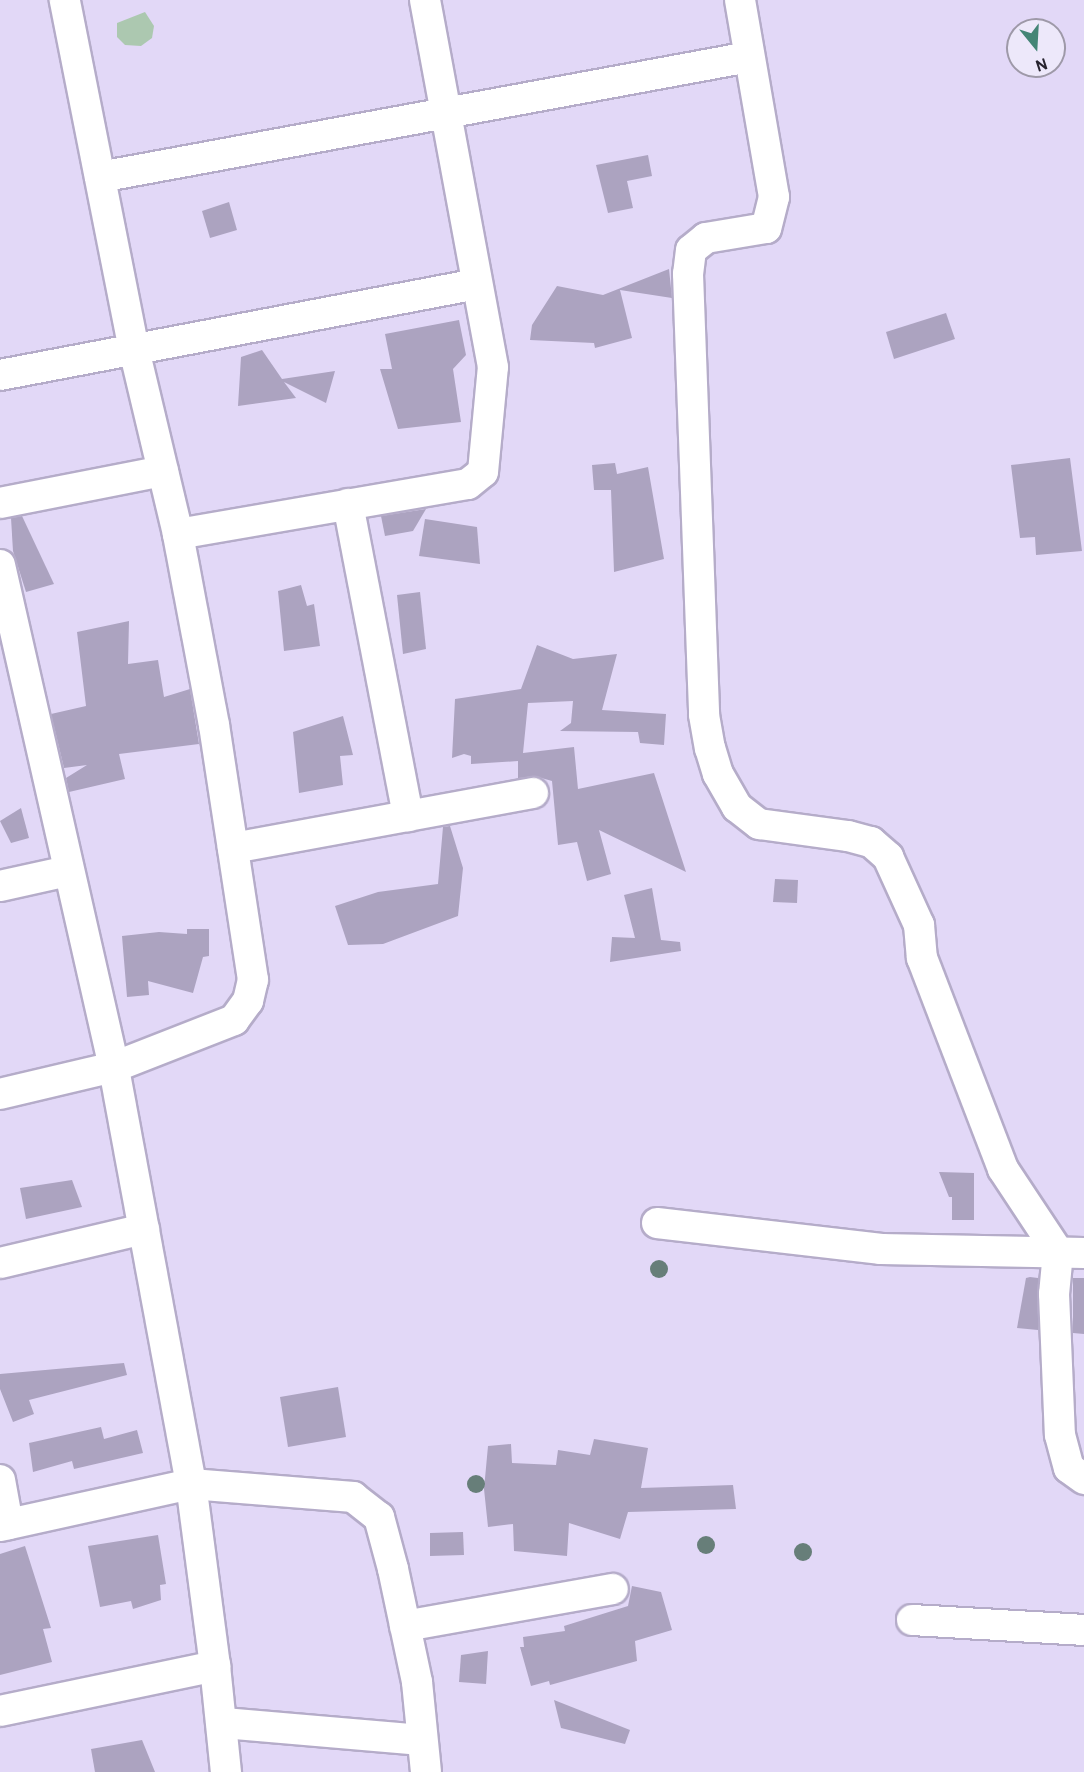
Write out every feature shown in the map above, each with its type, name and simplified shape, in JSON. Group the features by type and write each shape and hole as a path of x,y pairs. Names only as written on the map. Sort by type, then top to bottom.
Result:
{"street":[{"path":"0,1094 114,1067 234,1020 248,1001 254,980 178,534 134,350 65,0"},
{"path":"178,534 468,484 483,472 493,367 425,0"},
{"path":"740,0 774,197 766,228 706,238 692,250 688,274 704,715 710,748 718,774 737,807 759,824 848,836 871,842 888,857 919,925 922,958 1003,1170 1071,1252"},
{"path":"100,177 445,111 749,57"},
{"path":"0,375 476,284"},
{"path":"0,503 164,471"},
{"path":"348,504 408,816"},
{"path":"0,565 114,1067 191,1484 224,1723 226,1772"},
{"path":"233,848 533,793"},
{"path":"0,886 68,871"},
{"path":"657,1223 881,1249 1071,1252"},
{"path":"0,1263 144,1229"},
{"path":"1071,1252 1054,1294 1060,1435 1069,1468 1084,1479"},
{"path":"0,1480 4,1525 191,1484 352,1497 379,1517 417,1682 426,1772"},
{"path":"405,1626 613,1589"},
{"path":"912,1620 1084,1630"},
{"path":"0,1712 215,1666"},
{"path":"224,1723 421,1740"}],"green space":[{"path":"145,12 154,26 152,38 141,46 125,45 117,37 117,23"}],"building":[{"path":"648,155 652,176 627,181 633,208 608,213 596,165"},
{"path":"229,202 237,230 210,238 202,211"},
{"path":"669,269 672,298 620,290 632,338 595,348 594,343 530,340 532,325 557,286 603,295"},
{"path":"946,313 955,339 894,359 886,332"},
{"path":"459,320 466,355 453,369 461,422 398,429 380,369 392,369 385,334"},
{"path":"262,350 282,379 335,371 326,403 284,382 296,398 238,406 241,357"},
{"path":"1070,458 1082,551 1036,555 1035,537 1020,538 1011,465"},
{"path":"615,463 617,474 648,467 664,559 614,572 611,490 594,490 592,465"},
{"path":"426,509 413,531 385,536 381,516"},
{"path":"22,516 54,584 26,592 13,551 11,518"},
{"path":"425,519 477,527 480,564 419,556"},
{"path":"301,585 307,606 314,604 320,646 284,651 278,591"},
{"path":"420,592 426,649 403,654 397,595"},
{"path":"129,621 128,664 158,660 164,697 190,689 199,744 119,754 125,779 69,792 66,778 87,765 64,768 51,714 86,706 77,632"},
{"path":"537,645 573,659 617,654 602,710 666,714 664,745 640,743 638,732 560,731 571,723 573,701 528,703 523,753 574,747 578,789 654,773 686,872 599,830 611,874 587,881 577,842 558,845 552,781 538,777 518,778 518,761 471,764 471,756 464,754 452,758 455,699 521,689"},
{"path":"343,716 353,755 340,756 343,785 299,793 293,732"},
{"path":"21,808 29,838 11,843 0,821"},
{"path":"450,826 463,868 458,916 383,944 348,945 335,906 378,892 438,884 443,827"},
{"path":"775,879 798,880 797,903 773,902"},
{"path":"652,888 661,940 680,942 681,951 610,962 612,937 635,938 624,895"},
{"path":"187,929 209,929 209,956 203,957 193,993 148,981 149,995 127,997 122,936 159,932 187,934"},
{"path":"939,1172 974,1173 974,1220 952,1220 952,1197 949,1197"},
{"path":"72,1180 82,1207 26,1219 20,1188"},
{"path":"1026,1278 1038,1278 1038,1330 1017,1328"},
{"path":"1073,1278 1084,1278 1084,1334 1073,1333"},
{"path":"124,1363 127,1375 29,1400 34,1414 13,1422 0,1389 0,1374"},
{"path":"338,1387 346,1437 288,1447 280,1397"},
{"path":"101,1427 104,1439 137,1430 143,1453 74,1469 72,1461 33,1472 29,1443"},
{"path":"594,1439 648,1448 641,1488 733,1485 736,1509 628,1512 620,1539 569,1523 567,1556 514,1551 513,1524 488,1527 484,1489 488,1446 511,1444 512,1463 556,1465 558,1450 590,1455"},
{"path":"463,1532 464,1555 430,1556 430,1533"},
{"path":"158,1535 166,1584 160,1585 161,1600 133,1609 131,1601 100,1607 88,1546"},
{"path":"25,1546 51,1628 43,1629 52,1662 0,1675 0,1554"},
{"path":"632,1586 661,1592 672,1630 635,1641 637,1661 550,1685 549,1681 531,1686 520,1647 524,1647 523,1637 565,1631 564,1626 628,1606"},
{"path":"488,1651 486,1684 459,1682 461,1655"},
{"path":"554,1700 630,1730 625,1744 561,1728"},
{"path":"142,1740 155,1772 95,1772 91,1749"}]}
